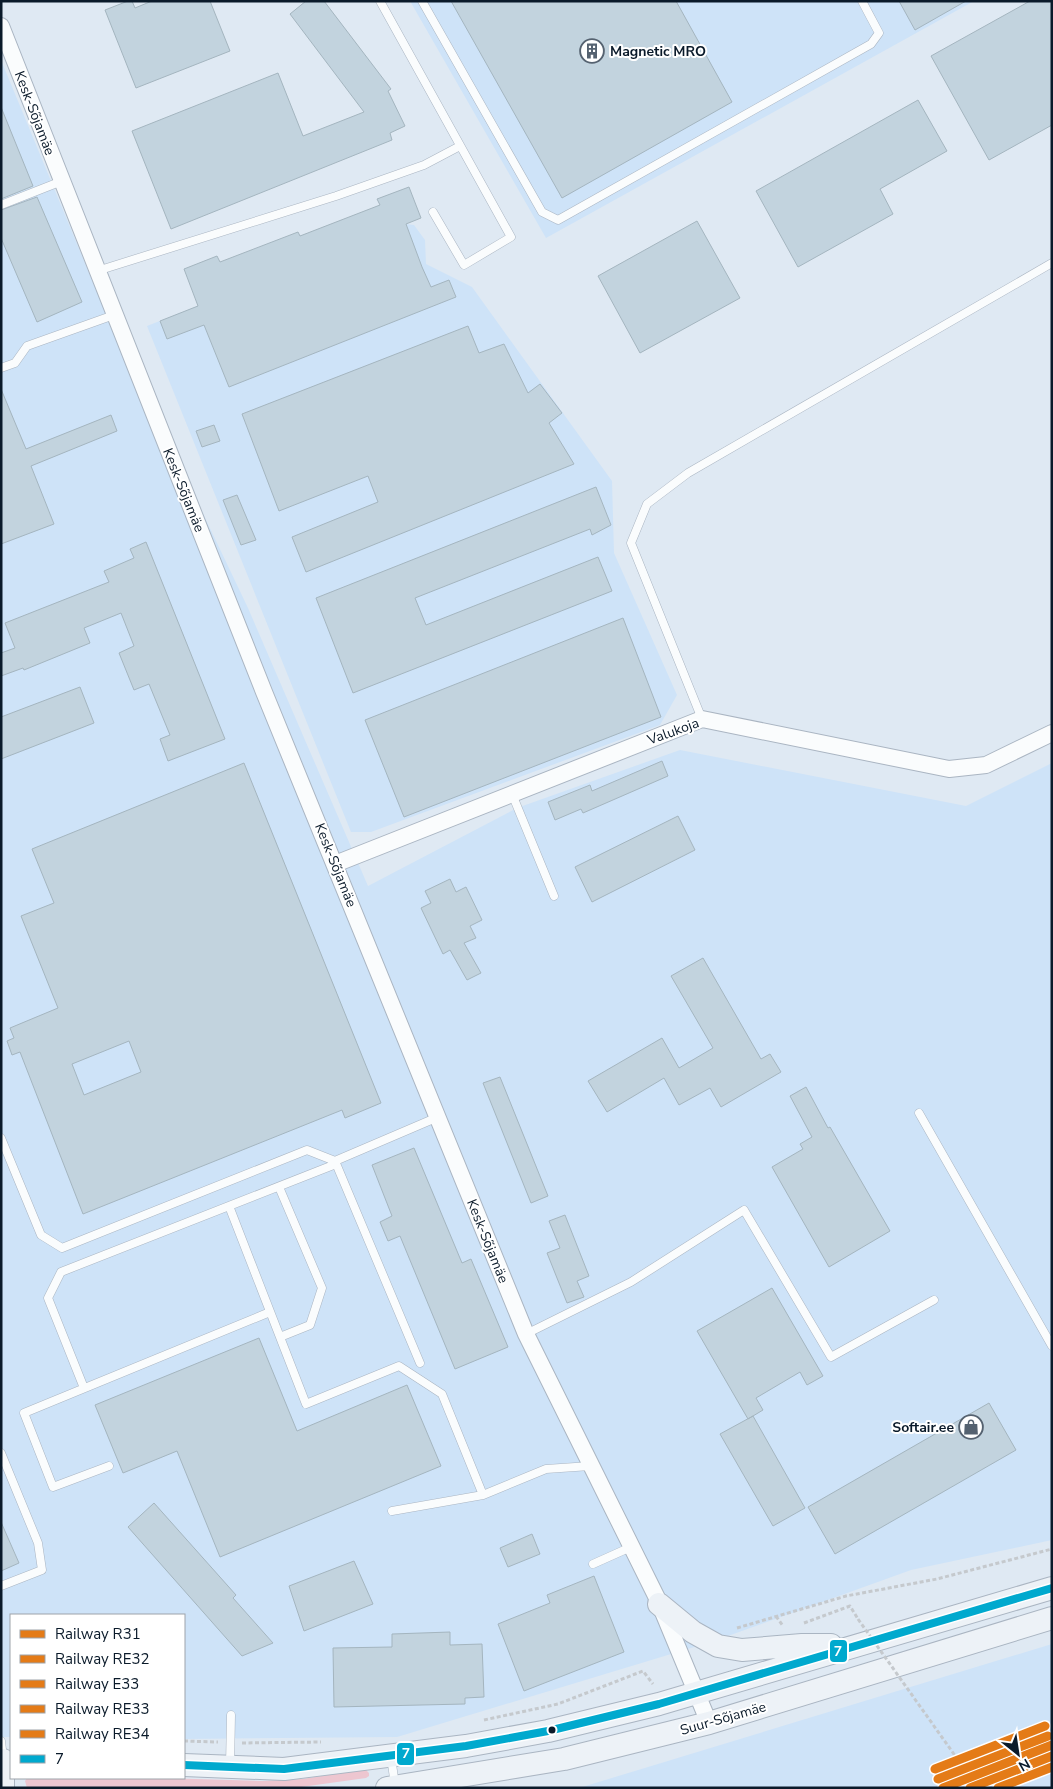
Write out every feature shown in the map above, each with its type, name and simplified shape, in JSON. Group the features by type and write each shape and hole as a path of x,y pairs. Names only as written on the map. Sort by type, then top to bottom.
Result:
{"main road":[{"path":"185,1765 284,1768 391,1757 548,1731 660,1704 1052,1588"},
{"path":"659,1604 693,1632 718,1646 742,1650 802,1645 855,1646"},
{"name":"Suur-Sõjamäe","path":"392,1787 564,1759 709,1723 1052,1618"},
{"path":"2,1788 4,1757"}],"street":[{"name":"Kesk-Sõjamäe","path":"1,26 264,692 526,1334 659,1604 709,1723"},
{"name":"Valukoja","path":"335,864 702,719 949,769 986,765 1052,733"}],"lane":[{"path":"380,1 511,237 464,265 433,212"},
{"path":"422,1 542,212 558,220 871,44 879,33 862,1"},
{"path":"97,271 345,193 424,165 460,146"},
{"path":"1,205 62,181"},
{"path":"702,719 631,543 647,504 688,473 1052,263"},
{"path":"1,368 15,363 27,346 114,315"},
{"path":"512,794 554,896"},
{"path":"919,1113 1052,1346"},
{"path":"84,1388 48,1298 61,1272 279,1187 438,1117"},
{"path":"1,1138 40,1235 62,1248 307,1150 335,1163 420,1363"},
{"path":"279,1187 322,1288 310,1325 280,1337"},
{"path":"229,1206 306,1404 399,1366 442,1394 484,1495"},
{"path":"526,1334 631,1282 744,1210 831,1357 934,1300"},
{"path":"109,1466 53,1487 24,1413 270,1312"},
{"path":"1,1453 38,1543 42,1570 1,1586"},
{"path":"392,1511 484,1495 546,1469 590,1466"},
{"path":"592,1564 631,1547"},
{"path":"230,1766 231,1716"},
{"path":"391,1757 392,1787"}],"path":[{"path":"731,1629 846,1596 937,1579 1052,1550"},
{"path":"795,1626 850,1606 976,1787"},
{"path":"776,1616 786,1630"},
{"path":"478,1722 558,1704 644,1671 654,1684"},
{"path":"185,1741 264,1743 329,1741"}],"shaded area":[{"path":"410,1 974,1 546,238"},
{"path":"1,60 94,285 248,608 368,886 517,808 680,750 966,806 1052,763 1052,1540 911,1570 714,1641 397,1737 185,1739 185,1614 10,1614 10,1737 1,1737"},
{"path":"406,224 414,225 425,240 426,264 472,287 612,481 614,553 677,695 660,725 371,832 351,832 147,326"},
{"path":"1052,1644 1052,1788 579,1788"},
{"path":"361,1770 366,1770 369,1773 369,1776 366,1778 294,1788 27,1788 25,1781 26,1779 185,1779 262,1781 302,1779"}],"building":[{"path":"132,1 135,8 152,1 210,1 230,51 136,88 105,10"},
{"path":"306,1 324,1 391,89 388,91 405,126 390,133 392,140 171,229 132,131 278,73 303,136 364,112 290,14"},
{"name":"Magnetic MRO","path":"451,1 676,1 732,102 562,198"},
{"path":"899,1 966,1 915,30"},
{"path":"1030,1 1052,1 1052,125 989,160 931,56"},
{"path":"918,100 947,151 880,189 893,214 798,267 756,191"},
{"path":"1,107 33,186 1,199"},
{"path":"409,187 421,218 406,224 422,267 431,287 449,280 456,297 229,387 204,325 167,339 160,321 198,306 184,269 217,256 220,262 298,232 300,236 380,205 377,199"},
{"path":"37,197 82,302 37,322 1,238 1,210"},
{"path":"697,221 740,298 640,353 598,276"},
{"path":"468,326 479,353 504,344 528,393 540,384 562,413 549,423 574,464 306,572 292,537 378,502 368,476 279,511 242,414"},
{"path":"1,389 26,449 111,415 117,431 31,466 54,524 1,544"},
{"path":"214,425 220,441 202,447 196,431"},
{"path":"596,487 611,525 592,535 590,529 415,598 426,625 598,557 612,591 353,693 316,598"},
{"path":"237,495 256,540 241,545 223,500"},
{"path":"146,542 225,739 168,761 160,739 170,735 149,684 134,690 119,653 134,646 121,613 84,628 90,643 24,670 23,668 1,676 1,653 15,648 5,623 109,582 104,571 134,558 130,549"},
{"path":"623,618 661,717 404,817 365,720"},
{"path":"80,687 94,723 1,759 1,717"},
{"path":"662,761 668,776 583,813 581,809 555,820 548,802 590,785 592,791"},
{"path":"244,763 381,1103 345,1118 342,1110 83,1214 20,1052 12,1055 7,1041 14,1038 10,1028 58,1008 21,916 54,903 32,849","holes":["129,1041 141,1072 84,1095 72,1064"]},
{"path":"678,816 695,850 592,902 575,867"},
{"path":"450,879 456,892 466,887 482,920 470,926 476,938 464,943 481,973 467,980 450,950 443,954 421,908 431,903 425,891"},
{"path":"703,958 761,1059 770,1054 781,1072 721,1107 710,1088 679,1105 664,1078 607,1112 588,1081 662,1038 679,1068 713,1048 671,976"},
{"path":"500,1077 548,1196 531,1203 483,1083"},
{"path":"806,1087 828,1128 830,1127 890,1231 829,1267 772,1167 803,1149 800,1144 812,1137 790,1096"},
{"path":"414,1148 462,1263 471,1259 508,1347 455,1369 400,1236 388,1241 380,1222 392,1216 372,1165"},
{"path":"565,1215 589,1276 577,1281 584,1297 567,1303 547,1253 560,1248 549,1221"},
{"path":"772,1288 823,1376 807,1385 800,1372 756,1398 763,1410 748,1419 697,1331"},
{"path":"259,1338 297,1431 407,1385 441,1466 220,1557 177,1451 123,1473 95,1405"},
{"path":"989,1403 1016,1450 835,1554 808,1507"},
{"path":"753,1416 805,1508 773,1526 720,1434"},
{"path":"154,1503 236,1595 233,1598 273,1643 242,1656 128,1527"},
{"path":"1,1522 19,1563 1,1571"},
{"path":"532,1534 540,1554 508,1567 500,1548"},
{"path":"354,1561 373,1604 304,1631 289,1586"},
{"path":"594,1576 624,1652 524,1691 498,1624 550,1603 547,1595"},
{"path":"450,1632 450,1645 482,1644 484,1697 465,1698 465,1704 334,1707 333,1648 392,1647 392,1634"}],"rail line":[{"name":"RE34","path":"935,1769 1045,1726"},
{"name":"E33","path":"938,1779 1048,1736"},
{"name":"R31","path":"943,1788 1052,1745"},
{"name":"RE32","path":"970,1788 1052,1756"},
{"name":"RE33","path":"998,1788 1052,1767"}],"transit line":[{"name":"7","path":"185,1765 284,1769 466,1746 548,1731 659,1704 1052,1588"}],"place":[{"name":"Magnetic MRO","path":"592,51"},
{"name":"Softair.ee","path":"971,1427"}]}
